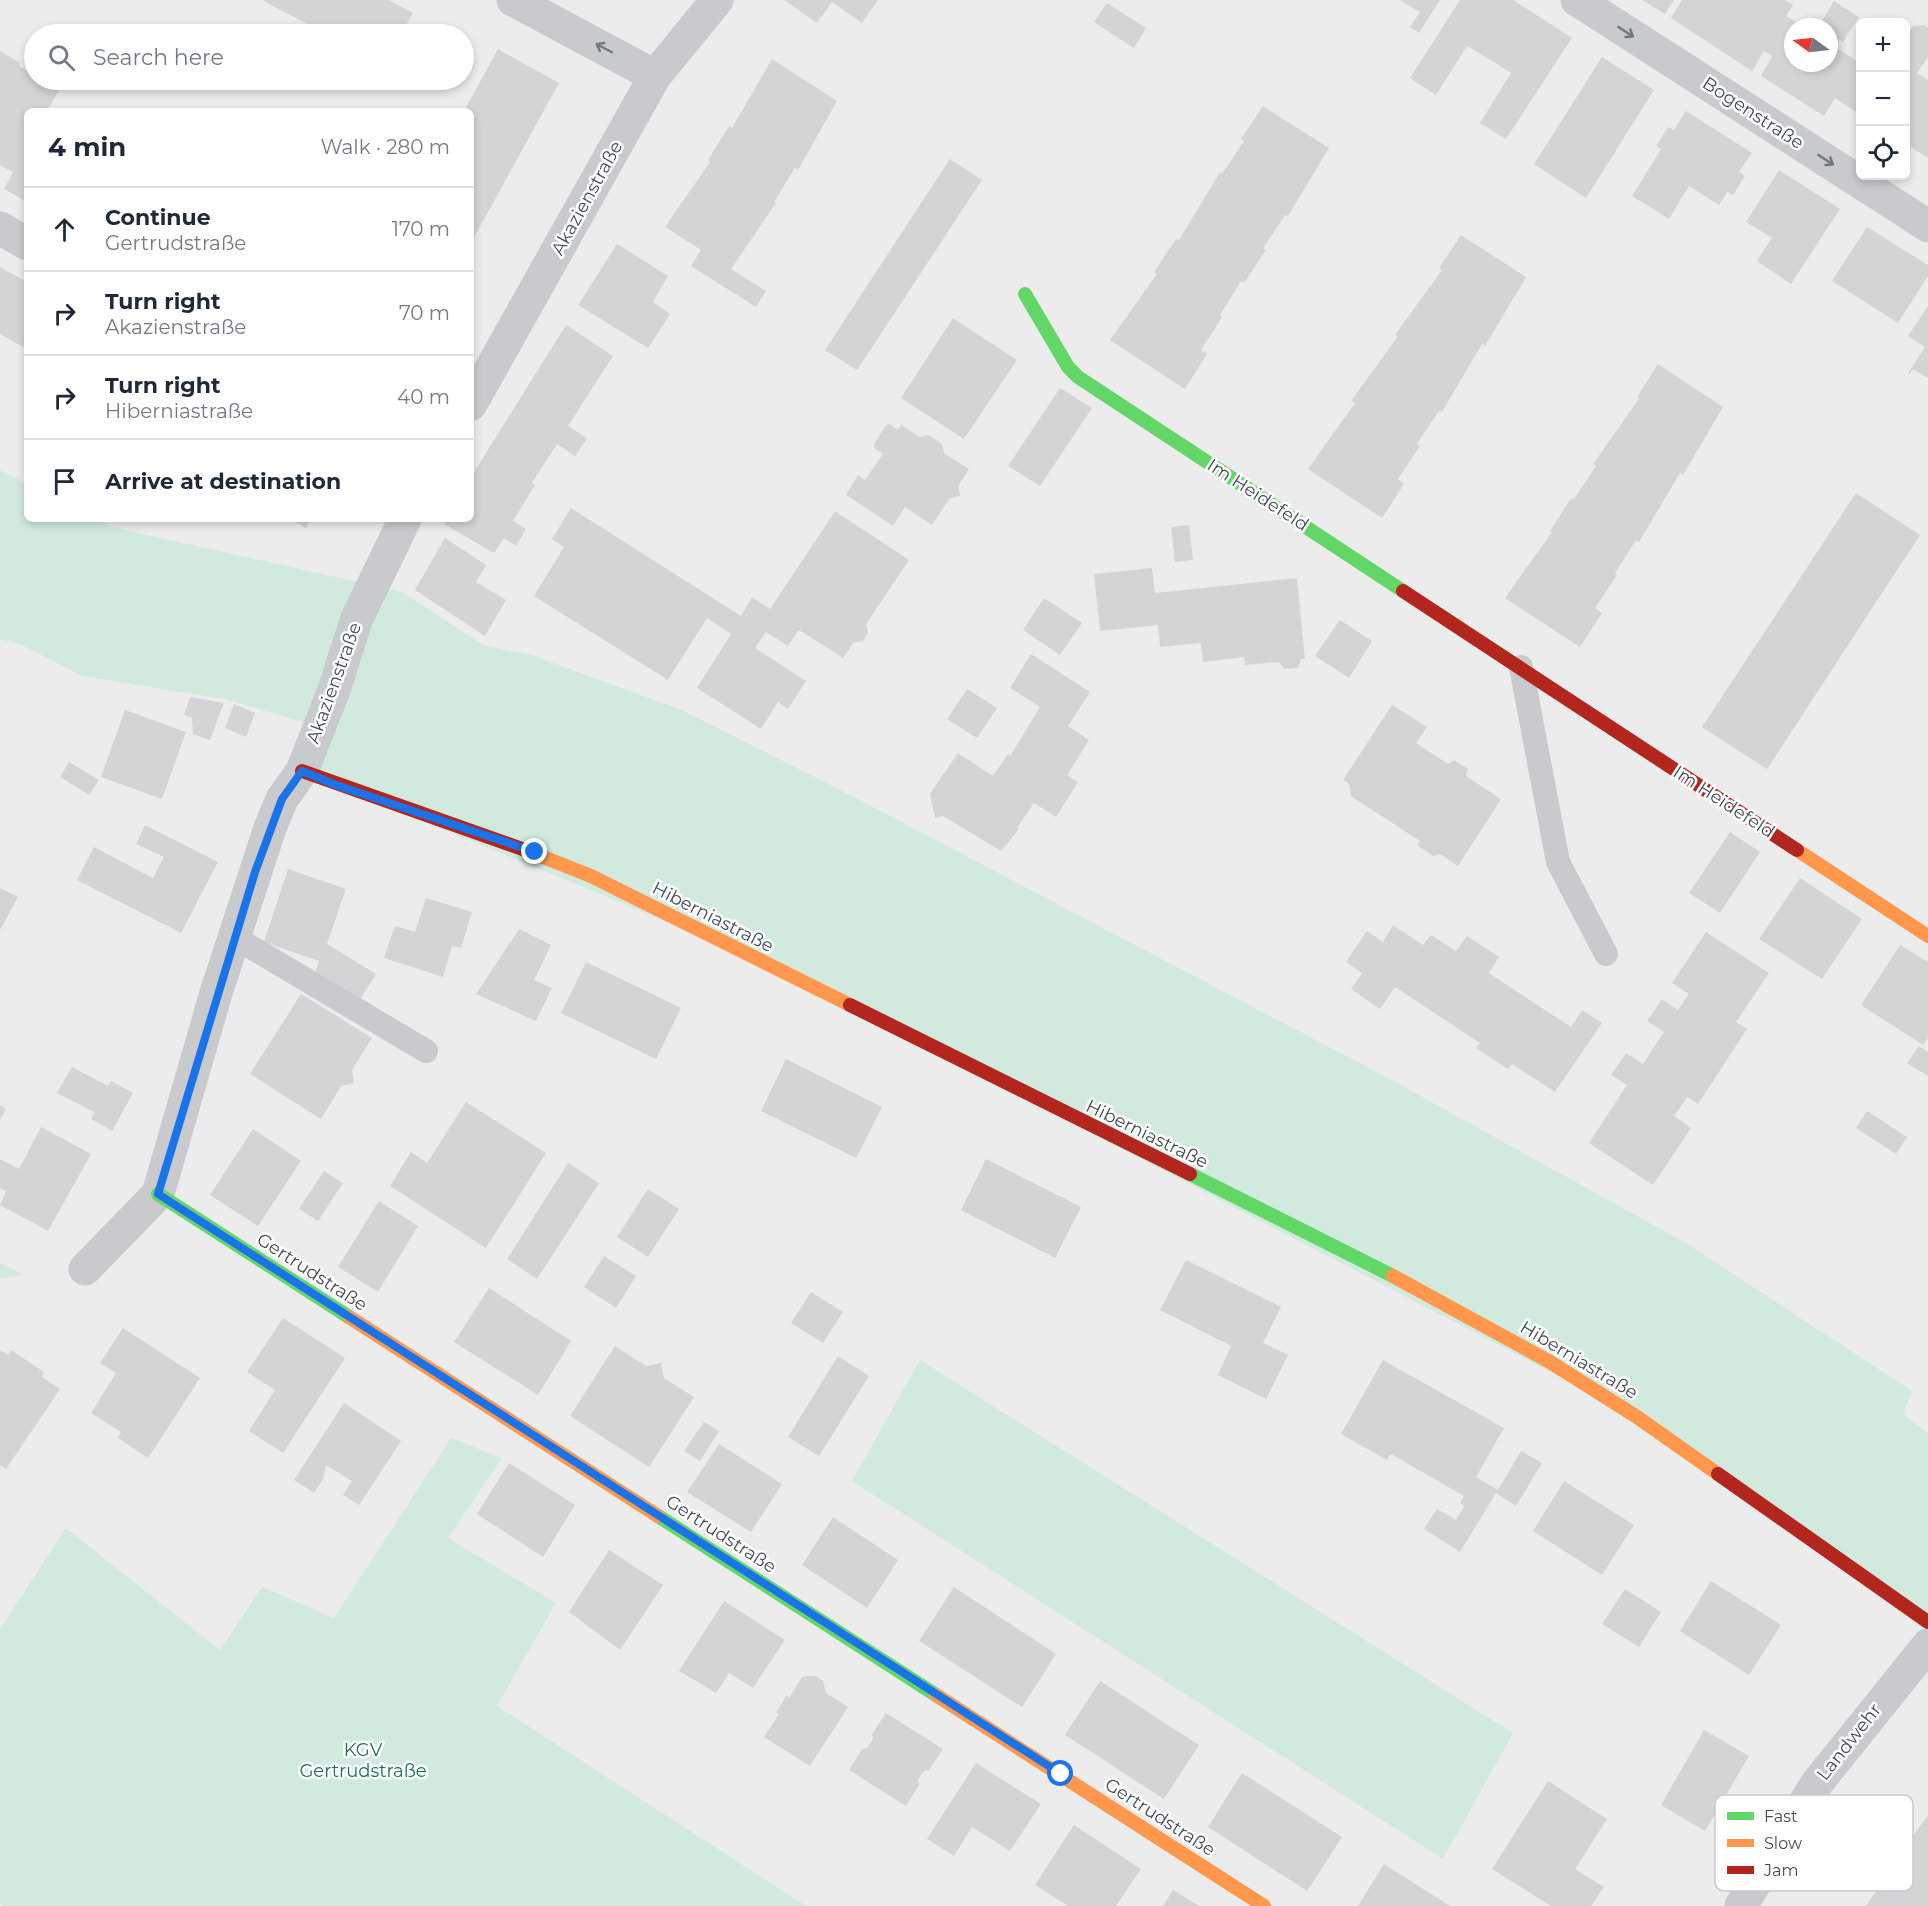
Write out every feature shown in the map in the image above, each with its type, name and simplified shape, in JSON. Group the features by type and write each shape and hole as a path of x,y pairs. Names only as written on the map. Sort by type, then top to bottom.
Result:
{"street":[{"path":"513,0 655,76"},
{"name":"Akazienstraße","path":"474,399 655,76 717,0"},
{"name":"Bogenstraße","path":"1577,0 1928,226"},
{"path":"0,228 24,242"},
{"name":"Im Heidefeld","path":"1025,294 1068,367 1078,377 1928,936"},
{"name":"Akazienstraße","path":"85,1269 158,1194 234,936 270,828 282,799 302,771 334,690 357,618 404,522"},
{"name":"Hiberniastraße","path":"302,771 336,785 535,852 591,876 1353,1255 1550,1362 1628,1411 1928,1622"},
{"name":"Gertrudstraße","path":"158,1194 1264,1906"},
{"name":"Landwehr","path":"1810,1795 1928,1645"},
{"name":"Landwehr","path":"1741,1906 1750,1891"}],"lane":[{"path":"1521,667 1558,862 1606,954"},
{"path":"234,936 426,1051"}],"green space":[{"path":"0,470 24,482 24,522 102,522 112,527 402,592 485,646 531,655 682,710 858,799 1388,1078 1686,1243 1912,1391 1903,1414 1928,1433 1928,1622 1637,1417 757,959 302,771 319,727 224,699 82,676 22,645 0,639"},
{"path":"0,1263 24,1275 0,1279"},
{"path":"920,1360 1513,1733 1443,1859 852,1481"},
{"name":"KGV Gertrudstraße","path":"451,1438 502,1458 448,1538 556,1603 497,1706 806,1906 3,1906 0,1902 0,1629 66,1528 220,1650 262,1587 334,1618"}],"building":[{"path":"262,0 389,0 413,13 407,24 307,24"},
{"path":"784,0 878,0 862,23 832,2 817,23"},
{"path":"1400,0 1440,0 1419,33 1410,27 1420,12"},
{"path":"1460,0 1513,0 1572,38 1506,139 1480,123 1511,73 1489,59 1467,46 1436,95 1410,78"},
{"path":"1642,0 1674,0 1665,14"},
{"path":"1682,0 1785,0 1793,5 1786,16 1789,18 1784,18 1784,72 1838,72 1838,49 1856,60 1856,112 1835,98 1824,116 1761,76 1772,56 1764,51 1752,71 1671,18"},
{"path":"1834,1 1859,17 1856,18 1843,42 1839,39 1838,18 1824,18"},
{"path":"1107,3 1146,28 1134,48 1094,22"},
{"path":"1925,25 1928,28 1928,57 1917,73 1928,80 1928,158 1910,147 1910,30 1913,26"},
{"path":"498,49 559,83 474,238 474,108 466,108"},
{"path":"0,51 20,63 19,66 24,69 24,90 59,90 49,108 24,108 24,200 4,189 13,172 0,165"},
{"path":"1602,57 1654,90 1586,198 1534,164"},
{"path":"772,59 837,101 798,170 795,168 774,202 776,203 731,269 766,291 756,307 691,266 701,250 665,227 710,162 708,160 729,126 732,128"},
{"path":"1263,106 1329,148 1288,216 1285,215 1263,248 1266,250 1244,283 1241,281 1220,315 1222,317 1201,350 1207,354 1185,389 1110,340 1157,274 1154,272 1176,239 1179,240 1220,172 1222,174 1244,141 1241,139"},
{"path":"1686,111 1752,153 1739,172 1745,176 1733,195 1727,192 1719,205 1689,186 1669,219 1632,196 1661,149 1656,146 1668,127 1674,130"},
{"path":"950,159 982,180 857,370 825,350"},
{"path":"1779,170 1840,209 1791,284 1757,261 1772,238 1746,222"},
{"path":"1867,227 1928,265 1928,276 1898,323 1832,281"},
{"path":"1461,235 1526,277 1485,346 1482,344 1442,412 1439,411 1417,444 1420,446 1398,479 1404,484 1382,518 1308,469 1355,403 1351,401 1398,336 1395,335 1442,270 1439,268"},
{"path":"617,244 668,276 653,302 670,314 648,348 578,305"},
{"path":"0,267 24,280 24,347 0,334"},
{"path":"1928,306 1928,378 1913,369 1910,374 1908,373 1925,347 1908,336"},
{"path":"953,318 1017,360 964,439 901,398"},
{"path":"566,325 613,356 568,426 587,438 575,456 557,444 532,483 535,485 513,521 526,529 516,546 504,538 494,553 444,524 445,522 474,522 474,472"},
{"path":"1658,364 1723,407 1683,475 1680,473 1639,542 1636,540 1615,573 1617,575 1595,608 1602,613 1580,647 1505,598 1552,532 1550,531 1571,498 1574,499 1596,466 1593,464 1639,399 1637,397"},
{"path":"1060,388 1092,408 1040,486 1008,466"},
{"path":"890,424 898,430 901,425 920,437 929,435 942,444 944,453 969,469 958,486 960,496 950,498 932,525 905,507 893,526 846,495 858,475 865,480 883,454 875,449 874,444 886,425"},
{"path":"1856,493 1920,535 1767,769 1702,727"},
{"path":"571,508 741,616 752,597 770,609 835,511 909,560 866,624 868,632 863,641 853,643 843,658 799,630 788,646 766,632 755,648 806,681 788,709 778,702 761,729 697,688 731,634 707,618 668,680 534,596 564,547 552,539"},
{"path":"295,522 309,522 306,528"},
{"path":"1189,525 1193,560 1175,562 1171,527"},
{"path":"445,538 486,565 476,582 506,600 485,636 415,590"},
{"path":"1152,568 1155,593 1297,578 1305,659 1301,659 1298,668 1284,669 1279,662 1245,665 1244,657 1203,662 1201,643 1160,647 1158,625 1100,631 1094,574"},
{"path":"1044,598 1082,623 1060,655 1023,630"},
{"path":"1340,620 1372,641 1349,678 1315,656"},
{"path":"1031,654 1090,692 1068,726 1089,740 1067,775 1078,782 1056,817 1034,803 1017,828 1019,829 1001,851 943,816 935,818 930,794 958,753 993,776 1008,754 1010,756 1040,707 1010,688"},
{"path":"967,689 997,708 977,738 947,719"},
{"path":"190,697 224,703 210,740 193,734 192,718 184,715"},
{"path":"234,704 255,713 246,737 225,728"},
{"path":"1392,705 1427,727 1416,743 1448,764 1454,760 1468,769 1466,776 1501,799 1458,866 1440,854 1433,856 1417,845 1420,841 1351,796 1349,784 1343,780"},
{"path":"125,710 186,732 162,799 101,777"},
{"path":"69,762 99,780 89,795 60,777"},
{"path":"145,825 218,862 181,933 77,880 94,847 153,878 164,857 136,844"},
{"path":"1730,832 1760,852 1720,913 1689,893"},
{"path":"288,869 346,889 327,944 376,974 358,1003 314,976 319,961 264,942"},
{"path":"1800,878 1862,919 1822,979 1759,939"},
{"path":"0,888 18,897 0,930"},
{"path":"426,898 472,912 461,948 452,946 443,977 384,958 395,926 415,932"},
{"path":"1393,925 1423,945 1431,935 1456,951 1467,936 1499,957 1489,973 1571,1027 1582,1010 1602,1023 1555,1092 1512,1064 1508,1069 1476,1048 1480,1043 1395,987 1380,1009 1351,989 1362,973 1346,962 1367,931 1383,942"},
{"path":"519,929 551,945 534,980 552,988 536,1021 476,994"},
{"path":"1706,932 1769,973 1736,1022 1747,1029 1698,1104 1687,1097 1674,1116 1691,1128 1653,1185 1589,1143 1627,1085 1611,1075 1626,1053 1643,1064 1664,1032 1647,1021 1662,999 1678,1010 1689,994 1672,983"},
{"path":"1900,945 1928,962 1928,1038 1923,1045 1861,1005"},
{"path":"586,962 681,1008 656,1059 561,1013"},
{"path":"301,994 372,1038 352,1070 354,1083 341,1086 321,1119 250,1074"},
{"path":"1919,1046 1928,1052 1928,1076 1907,1063"},
{"path":"786,1059 882,1107 856,1158 761,1111"},
{"path":"72,1067 108,1086 111,1081 133,1093 112,1131 91,1119 94,1112 57,1093"},
{"path":"466,1102 546,1153 486,1248 390,1186 411,1152 427,1163"},
{"path":"0,1105 6,1109 0,1119"},
{"path":"1867,1111 1907,1137 1896,1154 1856,1128"},
{"path":"41,1127 91,1154 48,1231 0,1205 6,1191 0,1188 0,1159 19,1169"},
{"path":"253,1129 301,1161 258,1226 210,1195"},
{"path":"986,1159 1081,1207 1055,1258 961,1210"},
{"path":"568,1163 599,1183 537,1279 507,1259"},
{"path":"324,1171 343,1183 318,1221 299,1209"},
{"path":"648,1189 679,1209 648,1257 617,1237"},
{"path":"379,1201 418,1226 378,1292 338,1267"},
{"path":"604,1256 636,1276 616,1308 584,1287"},
{"path":"1186,1260 1281,1307 1263,1343 1288,1355 1266,1399 1218,1375 1231,1346 1160,1310"},
{"path":"489,1288 571,1341 538,1395 454,1342"},
{"path":"811,1292 843,1312 823,1343 791,1323"},
{"path":"283,1318 345,1358 283,1453 249,1431 275,1390 247,1372"},
{"path":"123,1328 200,1378 148,1458 118,1438 121,1432 91,1413 116,1373 100,1363"},
{"path":"615,1346 646,1366 661,1363 664,1378 694,1397 649,1467 570,1416"},
{"path":"0,1350 8,1355 11,1350 44,1372 42,1377 60,1389 6,1469 0,1465"},
{"path":"838,1356 869,1376 819,1456 788,1437"},
{"path":"1383,1360 1504,1428 1476,1477 1498,1490 1521,1451 1542,1463 1516,1506 1496,1493 1460,1552 1424,1529 1437,1509 1456,1520 1464,1506 1460,1503 1464,1496 1391,1454 1387,1460 1341,1434"},
{"path":"344,1403 401,1441 359,1505 343,1495 352,1481 326,1465 323,1479 314,1493 294,1480"},
{"path":"704,1422 719,1431 700,1461 684,1451"},
{"path":"719,1444 782,1484 751,1532 687,1492"},
{"path":"509,1463 575,1505 543,1557 477,1514"},
{"path":"1564,1481 1634,1525 1602,1575 1533,1531"},
{"path":"833,1517 898,1560 867,1608 802,1565"},
{"path":"609,1550 663,1585 620,1650 569,1612"},
{"path":"1711,1581 1781,1625 1749,1675 1680,1631"},
{"path":"954,1587 1056,1654 1022,1707 919,1641"},
{"path":"1625,1589 1661,1612 1639,1647 1602,1624"},
{"path":"724,1601 785,1640 753,1688 729,1673 716,1693 679,1671"},
{"path":"816,1676 823,1681 826,1693 848,1707 810,1766 764,1737 779,1714 776,1713 786,1696 789,1698 802,1677"},
{"path":"1100,1681 1199,1745 1164,1799 1065,1735"},
{"path":"886,1713 943,1749 929,1770 924,1771 918,1780 919,1785 906,1806 849,1770 862,1749 867,1748 873,1739 872,1734"},
{"path":"1704,1730 1749,1756 1726,1795 1715,1795 1715,1814 1705,1831 1661,1805"},
{"path":"976,1763 1041,1804 1010,1851 972,1827 954,1856 927,1839"},
{"path":"1242,1773 1342,1837 1307,1891 1208,1827"},
{"path":"1548,1781 1607,1819 1575,1869 1604,1887 1591,1906 1551,1906 1492,1869"},
{"path":"1928,1815 1928,1906 1866,1906 1876,1891 1913,1891 1913,1836"},
{"path":"1074,1825 1141,1869 1116,1906 1068,1906 1035,1885"},
{"path":"1384,1864 1450,1906 1358,1906"},
{"path":"1173,1890 1199,1906 1163,1906"}],"traffic: fast":[{"path":"1025,294 1068,367 1078,377 1403,591"},
{"path":"1190,1174 1393,1276"},
{"path":"158,1194 349,1317"},
{"path":"658,1516 936,1695"}],"traffic: slow":[{"path":"1797,850 1928,936"},
{"path":"528,851 591,876 850,1005"},
{"path":"1393,1276 1550,1362 1637,1417 1718,1474"},
{"path":"349,1317 658,1516"},
{"path":"936,1695 1264,1906"}],"traffic: jam":[{"path":"1403,591 1797,850"},
{"path":"302,771 528,851"},
{"path":"850,1005 1190,1174"},
{"path":"1718,1474 1928,1622"}],"route":[{"path":"535,852 336,785 302,771 282,799 255,872 216,993 158,1194 1061,1774"}]}
